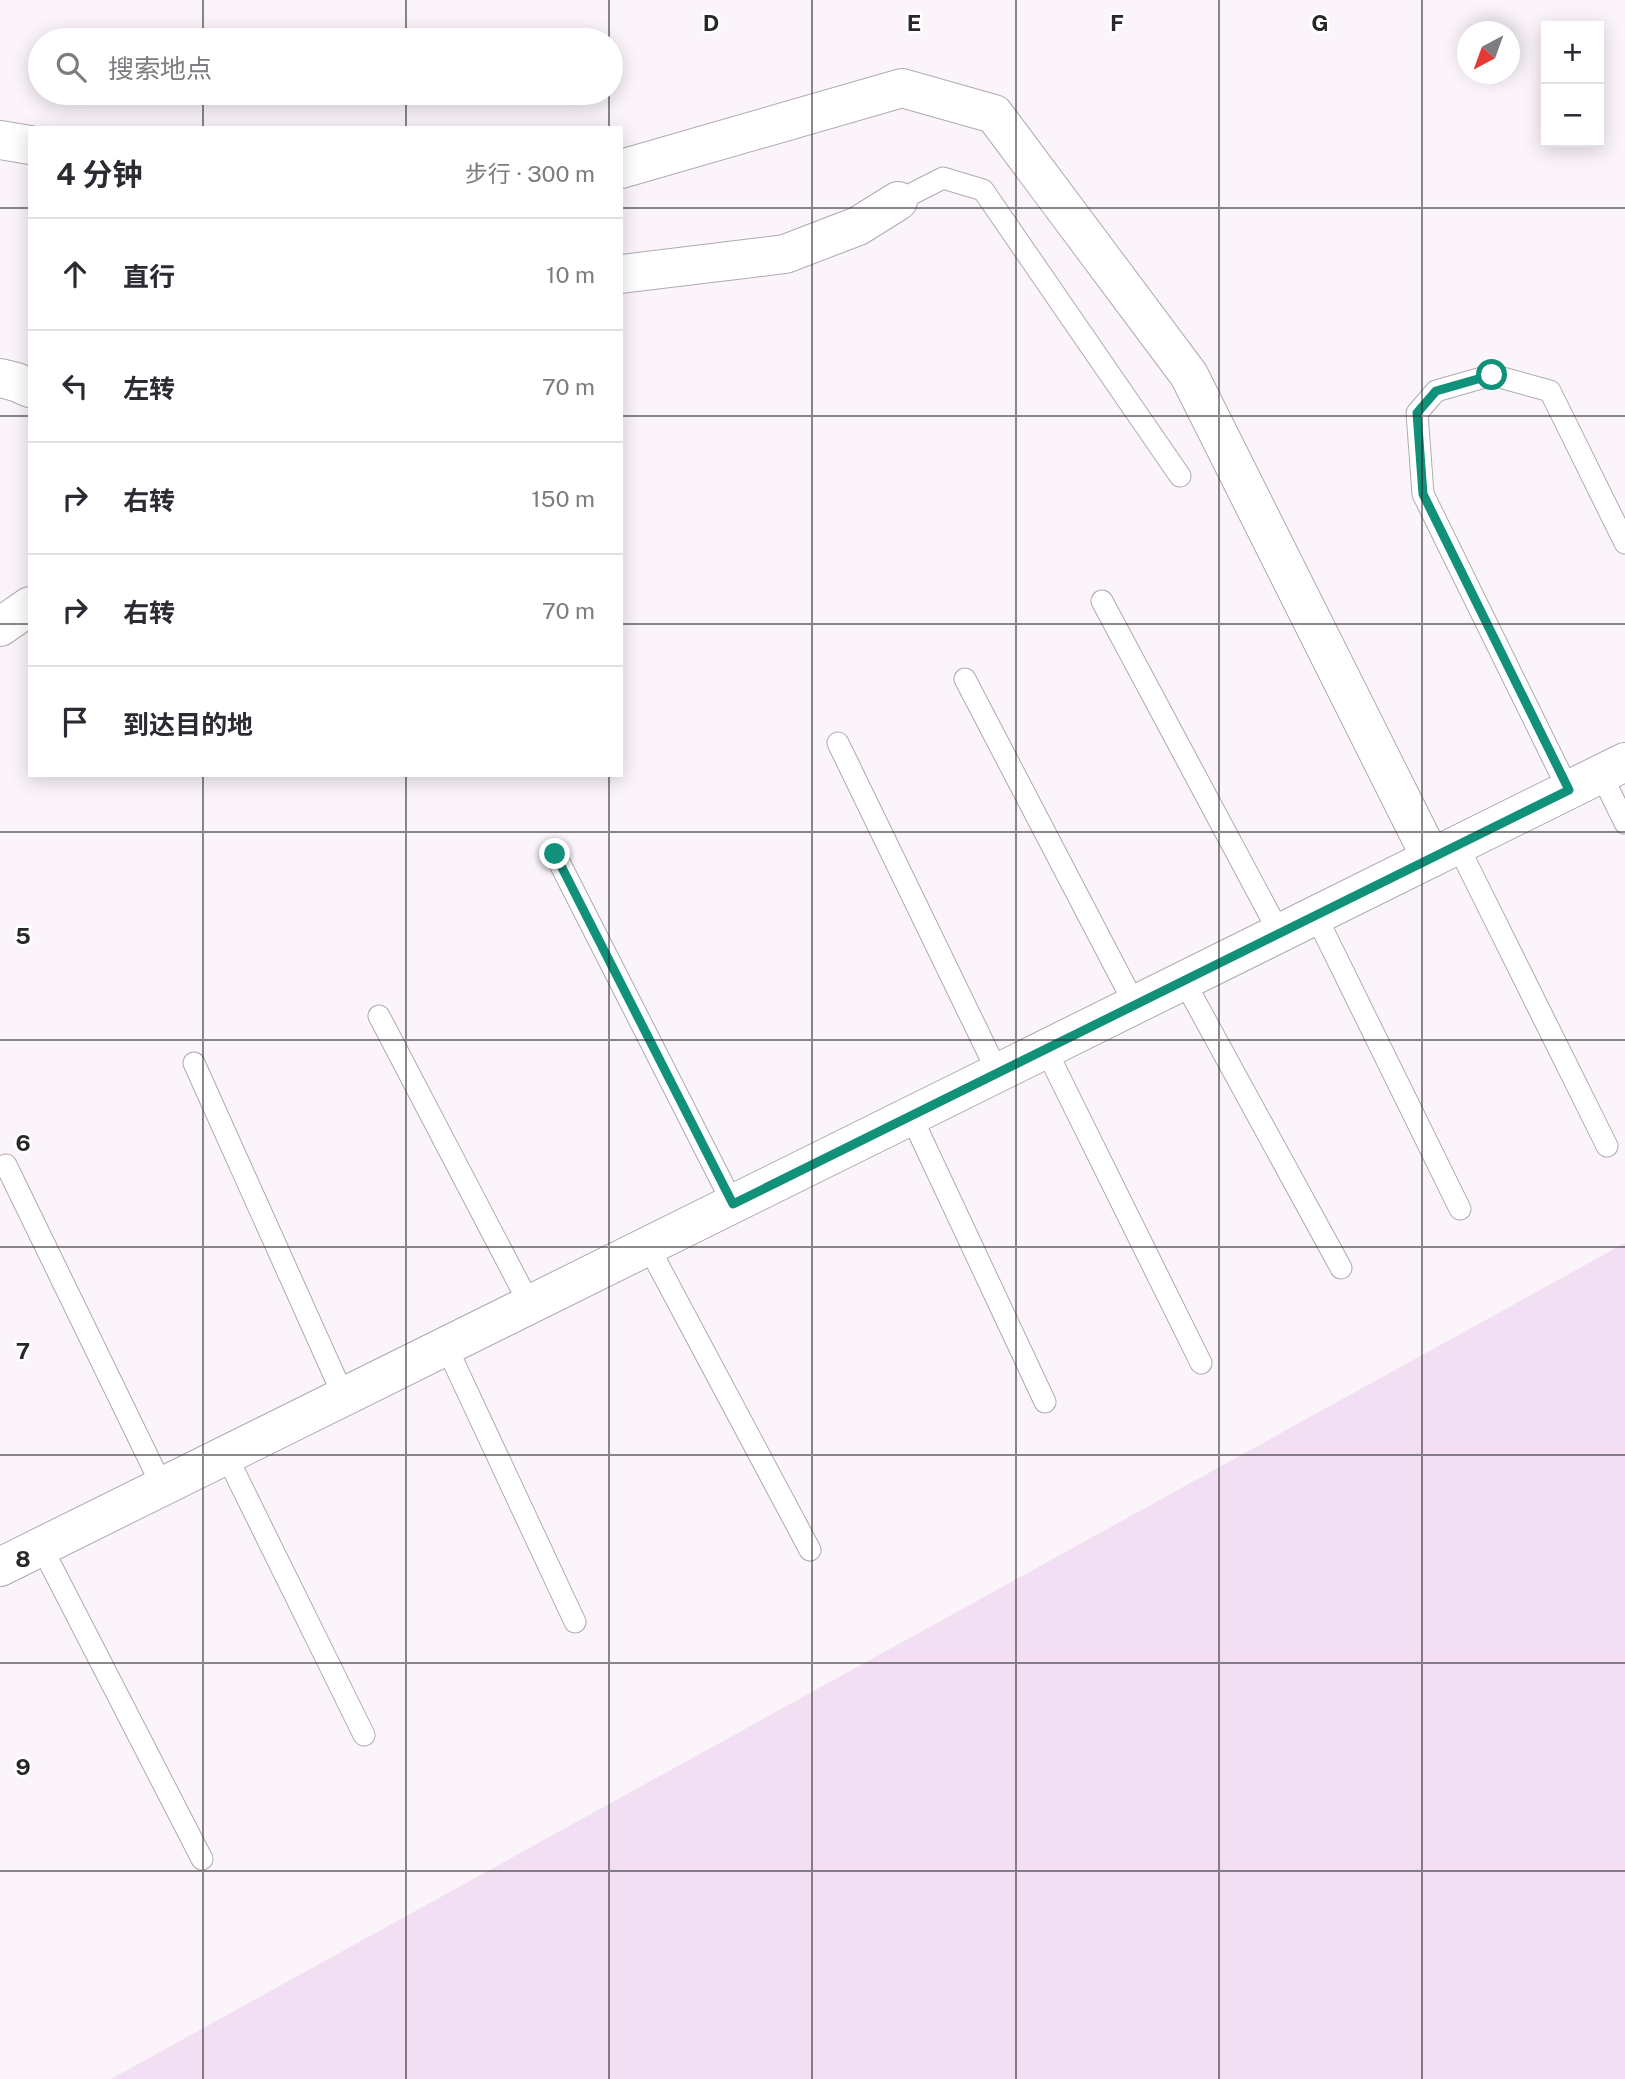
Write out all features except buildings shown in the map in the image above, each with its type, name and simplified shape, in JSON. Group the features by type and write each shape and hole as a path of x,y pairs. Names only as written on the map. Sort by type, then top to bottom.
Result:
{"street":[{"path":"623,168 902,88 994,114 1189,375 1445,852"},
{"path":"0,140 28,145"},
{"path":"623,274 785,254 858,226 898,201"},
{"path":"0,378 28,387"},
{"path":"0,627 28,607"},
{"path":"0,1567 1598,776"}],"lane":[{"path":"898,201 943,178 983,190 1180,475"},
{"path":"1625,542 1550,391 1492,375 1436,391 1417,413 1423,494 1625,823"},
{"path":"1102,601 1280,934"},
{"path":"965,680 1135,1005"},
{"path":"838,743 998,1073"},
{"path":"1445,852 1607,1146"},
{"path":"555,854 733,1204"},
{"path":"1316,916 1461,1209"},
{"path":"1184,981 1340,1268"},
{"path":"379,1016 530,1305"},
{"path":"1046,1050 1201,1363"},
{"path":"194,1063 344,1397"},
{"path":"911,1116 1045,1402"},
{"path":"6,1165 162,1486"},
{"path":"648,1246 810,1550"},
{"path":"446,1346 575,1622"},
{"path":"226,1455 363,1735"},
{"path":"41,1546 202,1859"}],"shaded area":[{"path":"1625,1243 1625,2079 111,2079"}],"route":[{"path":"555,854 733,1204 1569,790 1423,494 1417,413 1436,391 1492,375"}]}
